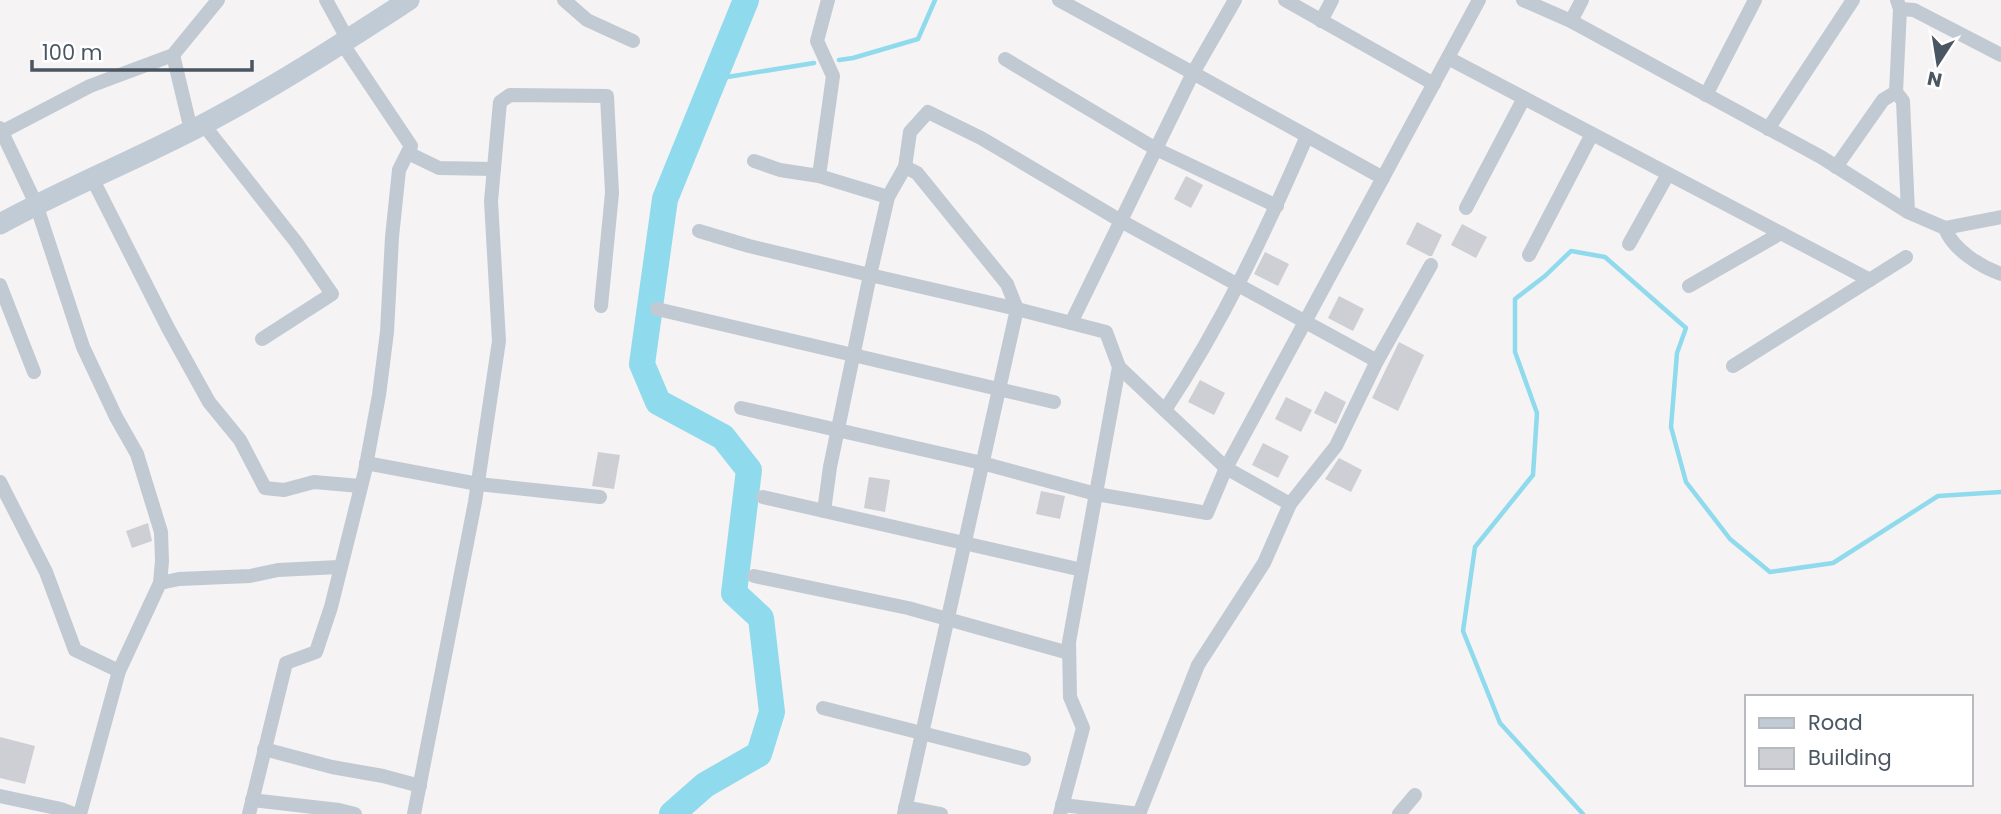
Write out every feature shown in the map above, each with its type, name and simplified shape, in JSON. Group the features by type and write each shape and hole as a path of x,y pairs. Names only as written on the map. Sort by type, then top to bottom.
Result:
{"street":[{"path":"80,814 119,670 160,583 161,532 136,454 83,347 36,204 1,131 90,86 173,55 218,0"},
{"path":"326,0 345,41 411,146 399,170 387,332 379,395 366,463 331,607 316,652 286,663 250,807 340,810 355,814"},
{"path":"0,224 197,127 410,0"},
{"path":"564,0 587,20 633,41"},
{"path":"819,176 833,76 817,41 828,0"},
{"path":"1059,0 1382,178"},
{"path":"1071,323 1193,73 1235,0"},
{"path":"1285,0 1434,84"},
{"path":"1321,21 1332,0"},
{"path":"741,408 982,463 1096,494 1206,513 1226,468 1479,0"},
{"path":"1523,0 1571,21 1836,167 1908,212 1945,229 2001,217"},
{"path":"1571,21 1581,0"},
{"path":"1706,95 1755,0"},
{"path":"1768,129 1853,0"},
{"path":"1908,212 1903,101 1896,92 1898,5 1914,10 2001,55"},
{"path":"173,55 197,127 296,242 332,294 262,339"},
{"path":"1004,58 1156,149 1277,206"},
{"path":"1448,58 1870,280"},
{"path":"1836,167 1883,100 1896,92"},
{"path":"414,814 478,484 499,341 491,201 500,102 510,95 607,96 612,193 601,306"},
{"path":"1466,208 1524,98"},
{"path":"824,511 837,431 888,197 905,167 910,132 928,112 981,138 1121,220 1377,361"},
{"path":"1530,255 1592,134"},
{"path":"1165,410 1194,366 1238,284 1277,206 1307,136"},
{"path":"408,153 439,169 494,169"},
{"path":"754,161 780,170 819,176 888,197"},
{"path":"905,167 917,173 1007,284 1017,309 905,811 941,814"},
{"path":"1629,244 1668,174"},
{"path":"92,178 209,402 240,440 265,488 284,490 314,482 360,486"},
{"path":"1945,229 1948,238 1982,268 2001,274"},
{"path":"699,231 749,246 1106,332 1119,367 1226,468 1290,504"},
{"path":"1689,286 1780,233"},
{"path":"1734,366 1906,257"},
{"path":"1119,367 1069,642 1070,697 1083,728 1061,810 1140,814 1198,665 1264,563 1290,504 1336,446 1377,361 1431,265"},
{"path":"0,285 34,372"},
{"path":"657,309 1054,402"},
{"path":"366,463 478,484 600,497"},
{"path":"0,482 46,572 75,650 119,670"},
{"path":"763,496 1082,570"},
{"path":"160,583 178,579 250,576 278,570 339,567"},
{"path":"754,576 908,608 1069,653"},
{"path":"823,708 1024,759"},
{"path":"264,750 420,786"},
{"path":"1399,814 1415,795"},
{"path":"0,796 74,814"}],"building":[{"path":"1186,176 1203,185 1191,208 1174,199"},
{"path":"1417,222 1442,235 1432,256 1406,244"},
{"path":"1462,224 1487,237 1476,258 1451,245"},
{"path":"1265,252 1289,264 1278,286 1254,274"},
{"path":"1339,296 1364,309 1353,331 1328,318"},
{"path":"1399,342 1424,355 1398,411 1372,398"},
{"path":"1200,380 1225,393 1214,415 1188,402"},
{"path":"1325,391 1346,402 1336,424 1314,413"},
{"path":"1286,397 1312,410 1301,432 1275,419"},
{"path":"1263,443 1289,456 1278,478 1252,465"},
{"path":"598,452 620,455 614,489 592,486"},
{"path":"1339,458 1362,470 1351,492 1325,479"},
{"path":"869,477 890,480 885,512 864,508"},
{"path":"1041,491 1065,496 1060,519 1036,514"},
{"path":"148,523 152,541 132,548 126,531"},
{"path":"0,737 35,746 25,784 0,778"}],"waterway":[{"path":"672,814 705,785 759,754 772,712 761,618 734,593 749,470 723,437 658,402 642,364 665,199 746,0"},
{"path":"839,60 918,39 935,0"},
{"path":"715,79 814,63"},
{"path":"1583,814 1500,723 1463,631 1475,547 1533,475 1537,413 1515,352 1515,299 1571,251 1605,257 1686,328 1677,353 1671,427 1686,482 1730,539 1770,572 1833,563 1938,496 2001,492"}]}
